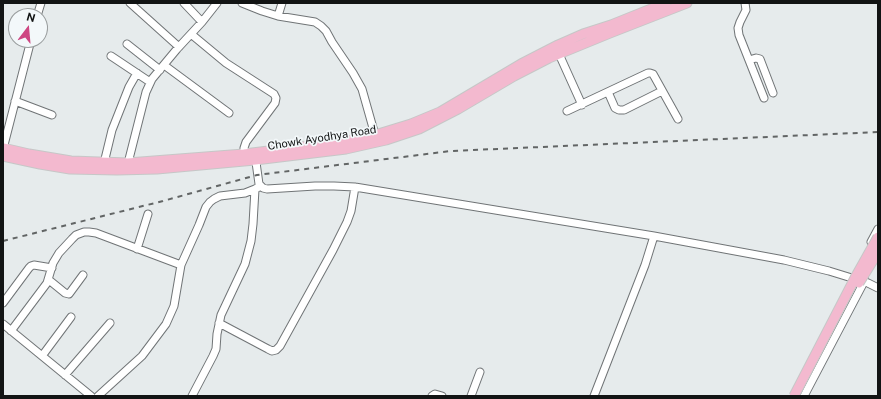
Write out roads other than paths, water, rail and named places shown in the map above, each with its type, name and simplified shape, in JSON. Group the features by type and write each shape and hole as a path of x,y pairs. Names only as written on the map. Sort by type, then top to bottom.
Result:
{"main road":[{"name":"Chowk Ayodhya Road","path":"3,149 71,161 128,163 244,154 255,156 346,148 386,140 419,129 458,109 514,76 559,54 611,24 666,3"},
{"name":"Chowk Ayodhya Road","path":"3,156 70,169 157,169 255,156 343,142 375,135 412,124 440,112 521,64 558,45 585,38 687,3"},
{"path":"794,396 878,237"},
{"path":"800,396 860,281 878,252"}],"street":[{"path":"130,3 179,47"},
{"path":"184,3 202,22"},
{"path":"128,163 146,92 150,82 217,3"},
{"path":"242,3 278,16 315,22 321,26 326,31 362,89 375,135"},
{"path":"278,16 282,3"},
{"path":"745,3 746,10 738,28 739,35 764,98"},
{"path":"191,34 226,63 274,94 276,98 275,103 246,142 244,154"},
{"path":"127,44 229,113"},
{"path":"3,149 29,48"},
{"path":"559,54 582,105"},
{"path":"112,56 150,82"},
{"path":"749,60 756,58 760,59 773,93"},
{"path":"104,163 112,130 129,87 137,73"},
{"path":"567,111 650,73 653,74 678,119"},
{"path":"608,92 615,108 624,110 662,91"},
{"path":"15,101 52,115"},
{"path":"192,396 216,349 221,315 245,264 251,242 258,188 255,156"},
{"path":"98,396 142,356 166,324 174,306 181,265 206,207 210,202 220,196 245,193 258,188 267,189 315,186 355,187 654,236 784,260 829,271 878,288"},
{"path":"219,323 272,351 276,350 280,346 347,222 351,211 355,187"},
{"path":"137,249 148,214"},
{"path":"790,396 850,278 878,229"},
{"path":"91,396 6,329 49,280 58,253 76,235 89,232 96,233 181,265"},
{"path":"594,396 646,265 654,236"},
{"path":"804,396 863,282 878,257"},
{"path":"3,303 31,266 34,265 52,268"},
{"path":"49,280 65,293 69,294 83,276"},
{"path":"42,356 71,317"},
{"path":"65,375 110,323"},
{"path":"471,396 480,372"},
{"path":"432,396 435,394 442,396"}],"railway":[{"path":"3,241 163,201 257,175 451,151 878,132"}]}
